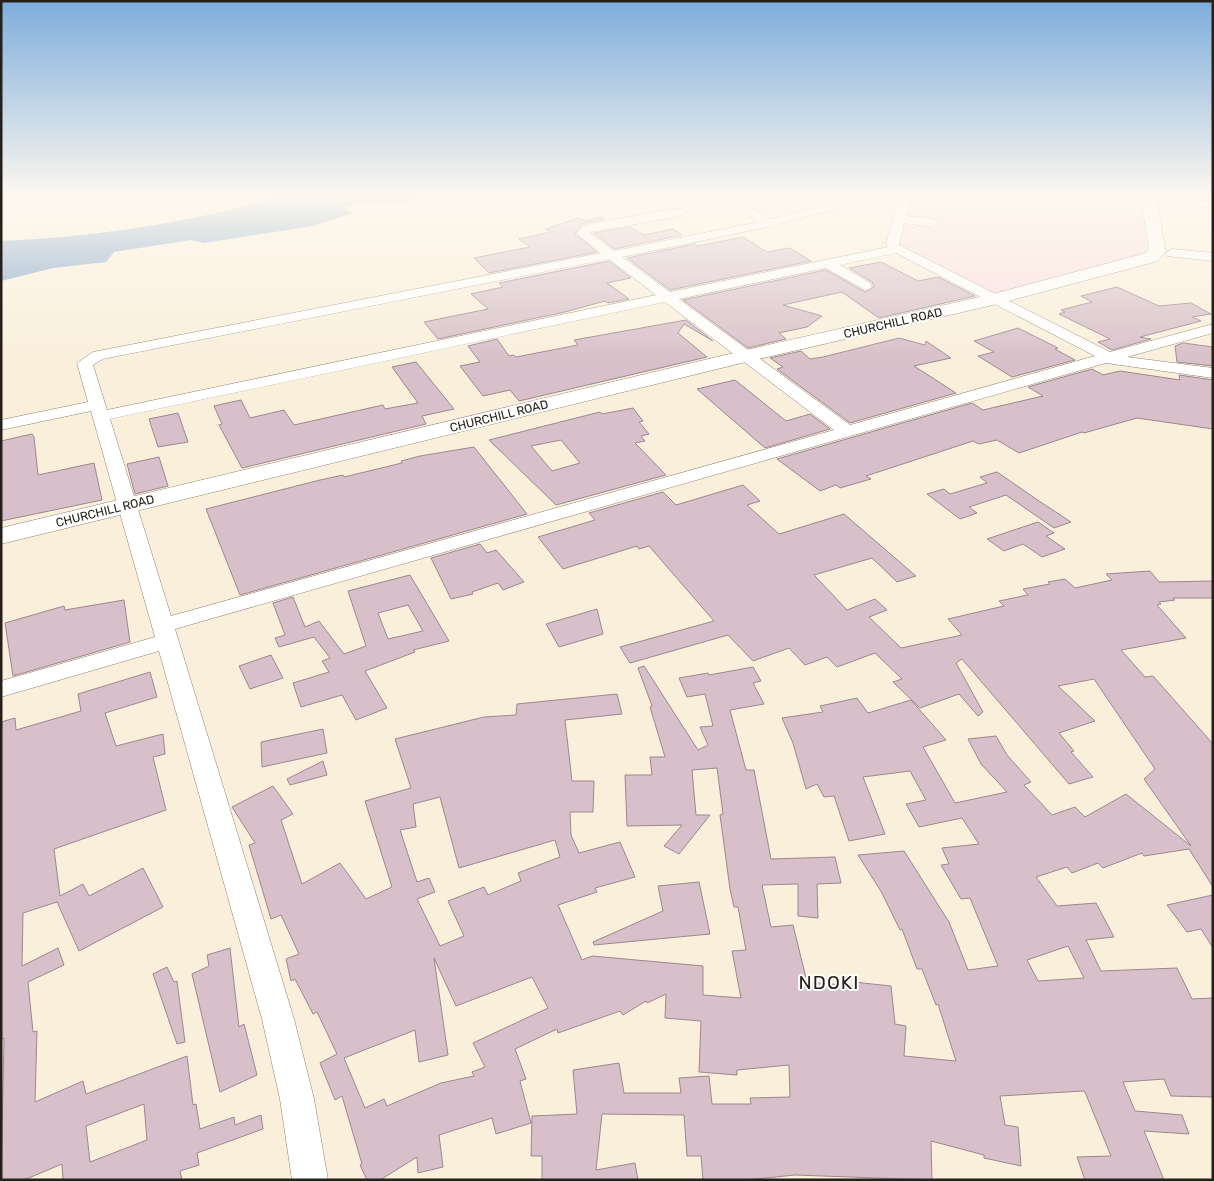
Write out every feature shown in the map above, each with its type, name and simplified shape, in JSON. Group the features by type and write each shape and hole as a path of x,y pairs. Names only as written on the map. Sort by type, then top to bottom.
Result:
{"street":[{"path":"607,253 847,431"},
{"path":"310,1180 306,1138 286,1048 166,633 85,363 98,355 620,253"},
{"path":"1,425 99,410 876,253"},
{"path":"905,253 997,299 1105,358 1213,373"},
{"path":"1055,284 1091,272 1152,257 1156,253"},
{"path":"1055,284 1100,277 1162,261 1168,259 1172,253"},
{"path":"1173,253 1213,257"},
{"path":"827,263 865,286"},
{"name":"CHURCHILL ROAD","path":"1,536 746,356 1055,284"},
{"path":"1,689 166,633 847,431 1213,328"}],"shaded area":[{"path":"917,253 1149,253 994,293"}],"water":[{"path":"1,253 113,253 106,262 53,268 1,281"}],"building":[{"path":"499,253 591,253 489,273 474,258"},
{"path":"651,253 798,253 811,261 670,290 627,258"},
{"path":"609,261 631,278 607,283 629,299 608,303 605,301 565,312 438,339 424,322 488,309 471,294 503,287 499,283"},
{"path":"881,262 918,281 938,277 975,296 879,318 842,292 783,305 822,316 807,327 779,333 786,339 748,348 683,300 826,270 865,292 874,287 872,282 849,268"},
{"path":"1117,287 1159,306 1191,303 1211,314 1192,317 1201,321 1140,337 1151,339 1112,350 1098,342 1110,339 1059,314 1065,312 1061,310 1092,302 1081,296"},
{"path":"686,320 713,341 684,324 678,333 707,357 519,401 510,390 483,396 460,366 480,362 468,346 497,339 509,356 514,355 516,357 578,345 574,340"},
{"path":"1018,328 1058,348 1055,349 1075,360 1012,377 978,356 994,352 974,341"},
{"path":"899,338 925,345 926,341 951,358 914,366 956,393 850,423 777,369 783,367 770,358 801,351 810,359 823,357"},
{"path":"1183,343 1213,347 1213,366 1177,362 1175,346"},
{"path":"416,362 454,409 422,416 426,424 242,468 219,425 222,424 214,406 241,400 250,418 284,410 294,425 383,405 385,409 418,403 392,367"},
{"path":"1092,369 1103,375 1120,371 1180,380 1179,375 1213,380 1213,429 1137,418 1082,432 1019,453 997,440 979,444 973,441 866,476 871,479 840,488 836,485 820,491 777,459 972,403 983,410 1043,396 1028,387"},
{"path":"735,380 786,421 810,414 830,429 765,448 697,389"},
{"path":"633,408 643,421 639,422 649,434 641,436 645,441 635,443 666,475 556,505 489,440 600,412 602,414","holes":["561,440 580,463 552,471 531,446"]},
{"path":"178,413 188,442 158,447 149,419"},
{"path":"32,434 34,437 38,475 94,463 102,500 1,521 1,441"},
{"path":"474,447 527,514 240,595 206,509 320,480 343,475 344,477 402,463 401,461 420,456"},
{"path":"159,457 168,486 135,494 127,464"},
{"path":"997,472 1071,522 1054,528 1006,495 969,507 977,513 960,519 927,494 944,489 950,494 987,483 980,477"},
{"path":"743,485 760,501 747,505 779,534 844,514 916,576 897,582 872,558 814,575 847,610 875,599 887,610 869,617 901,648 962,635 948,619 1004,606 999,601 1028,595 1023,589 1050,584 1048,582 1065,579 1075,588 1112,580 1106,574 1150,571 1159,582 1213,581 1213,598 1173,598 1175,600 1159,602 1161,604 1157,605 1186,638 1121,650 1145,677 1153,676 1213,744 1213,887 1189,849 1144,856 1142,853 1103,868 1098,863 1072,873 1067,867 1036,877 1057,906 1096,903 1114,937 1086,940 1101,971 1177,968 1192,999 1213,998 1213,1097 1171,1096 1164,1079 1123,1082 1135,1111 1182,1115 1189,1134 1144,1131 1164,1180 1085,1180 1077,1157 1111,1156 1083,1091 1000,1096 1005,1125 1018,1127 1021,1166 984,1158 984,1155 931,1141 932,1180 795,1175 746,1180 703,1180 701,1156 687,1156 684,1115 602,1114 596,1170 635,1163 638,1180 542,1180 542,1156 531,1156 532,1116 577,1114 573,1070 619,1063 624,1093 681,1093 679,1078 709,1076 712,1104 751,1104 750,1098 790,1097 789,1065 737,1070 737,1075 699,1072 701,1021 665,1018 666,994 647,1003 646,1001 623,1015 620,1011 558,1033 557,1029 515,1049 526,1079 520,1081 531,1123 496,1134 492,1118 439,1135 443,1167 418,1173 417,1157 380,1180 367,1180 360,1165 362,1164 342,1096 335,1100 320,1063 337,1054 317,1012 313,1014 295,979 291,981 286,959 299,954 281,915 271,919 249,845 255,843 232,807 273,786 293,814 281,820 302,884 340,863 366,899 392,887 365,801 411,788 395,739 484,717 516,715 517,704 617,694 622,714 565,720 572,781 594,781 593,812 570,812 571,835 579,853 620,842 635,877 595,888 597,892 558,905 582,960 592,956 703,966 703,995 741,998 732,951 746,950 738,907 734,907 730,889 720,815 723,814 717,768 692,770 696,815 710,815 679,854 664,846 682,825 627,826 625,775 652,775 650,757 665,757 650,707 652,706 638,668 644,666 698,750 708,745 700,727 713,726 705,694 687,697 679,678 753,667 761,681 753,683 764,704 730,710 746,770 754,770 771,859 835,857 841,883 817,884 818,918 798,916 798,884 762,885 771,927 793,925 807,982 854,986 854,982 891,986 895,1024 906,1026 904,1056 956,1061 938,1004 936,1005 922,969 917,969 902,929 900,930 882,893 858,855 904,851 949,922 968,970 998,966 970,898 961,899 941,865 949,864 942,848 979,844 962,818 919,827 906,804 926,800 910,771 863,777 885,834 849,841 834,796 824,797 817,784 806,789 793,743 782,718 823,712 820,706 857,698 868,713 911,700 946,740 923,747 955,803 1007,792 981,764 968,739 996,736 1007,755 1031,782 1024,785 1052,815 1075,807 1085,817 1126,794 1191,846 1144,779 1155,769 1094,679 1058,686 1095,721 1059,733 1074,751 1071,752 1093,777 1069,784 962,659 956,663 983,712 978,716 959,694 920,708 893,682 902,679 875,653 837,667 827,657 805,665 789,648 753,661 728,635 630,663 620,647 714,621 649,546 639,549 637,546 563,569 538,537 595,520 589,513 663,492 676,505","holes":["440,797 459,868 555,840 560,857 518,873 521,881 488,895 484,887 448,901 464,936 440,946 417,899 435,892 429,878 417,882 400,830 416,827 413,804","1068,946 1084,978 1038,981 1027,960","434,958 456,1006 532,977 548,1008 473,1043 485,1067 472,1072 474,1076 441,1083 387,1106 384,1099 365,1108 344,1058 415,1030 419,1062 448,1055"]},
{"path":"1038,522 1054,533 1046,536 1065,549 1042,557 1023,544 1004,551 987,539"},
{"path":"480,544 487,553 496,550 524,582 503,590 498,583 472,592 473,594 451,599 431,558"},
{"path":"410,575 449,641 413,650 415,652 365,671 387,708 356,720 342,695 301,707 293,683 329,672 322,661 330,658 314,637 279,647 275,638 285,635 273,603 293,597 305,627 319,621 344,654 366,646 348,591","holes":["408,605 423,631 388,639 378,613"]},
{"path":"124,600 130,642 13,676 5,623 64,606 65,610"},
{"path":"597,609 603,634 559,647 546,624"},
{"path":"271,655 283,678 250,689 239,666"},
{"path":"150,672 157,697 105,713 116,746 163,734 165,754 153,757 166,810 54,849 60,896 83,884 89,896 143,868 163,907 79,951 57,902 23,913 22,966 58,948 64,965 28,982 33,1032 37,1031 35,1102 83,1081 86,1094 187,1056 193,1105 196,1104 200,1129 234,1117 235,1125 261,1115 263,1129 197,1153 199,1165 180,1171 182,1180 63,1180 62,1164 24,1180 1,1180 4,1038 1,1039 1,722 15,718 16,730 81,711 78,694","holes":["144,1104 147,1140 90,1162 86,1126"]},
{"path":"323,729 327,753 262,767 261,742"},
{"path":"323,761 327,775 290,785 287,779"},
{"path":"699,882 710,934 594,945 593,942 663,911 658,886"},
{"path":"1213,895 1213,948 1201,929 1187,932 1167,905"},
{"path":"230,948 239,1027 244,1024 257,1075 220,1092 192,974 209,966 207,955"},
{"path":"167,967 174,982 177,981 185,1042 177,1044 153,974"}],"district":[{"name":"NDOKI","path":"829,982"}]}
